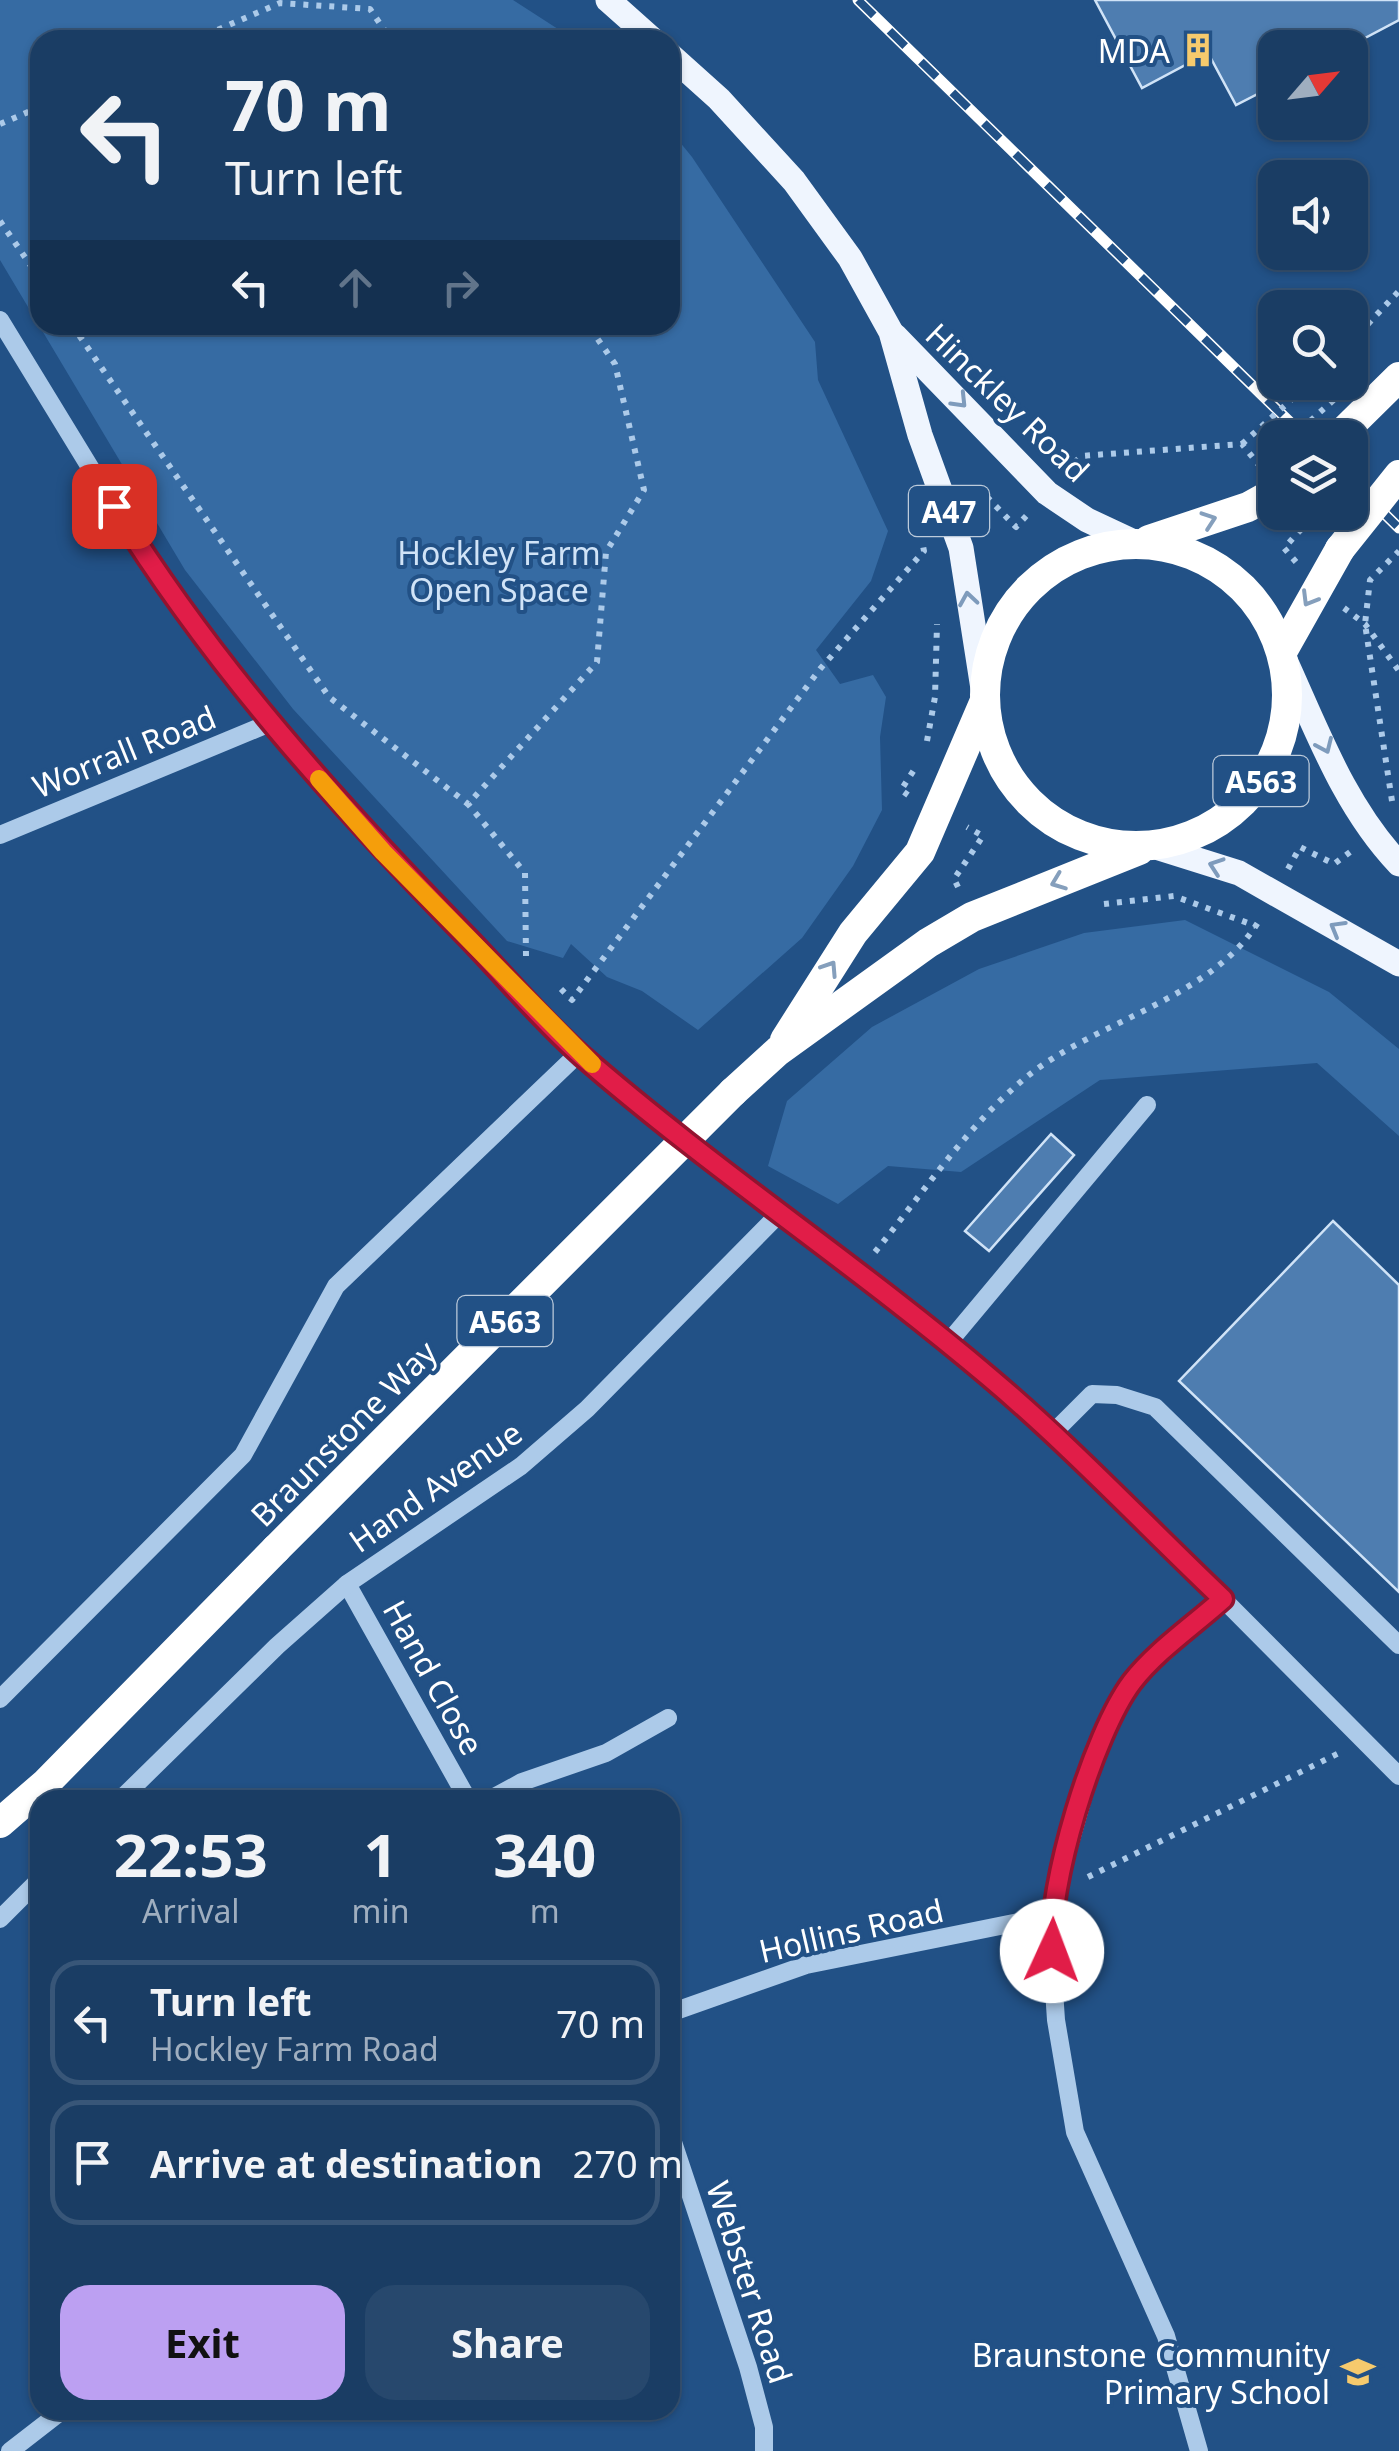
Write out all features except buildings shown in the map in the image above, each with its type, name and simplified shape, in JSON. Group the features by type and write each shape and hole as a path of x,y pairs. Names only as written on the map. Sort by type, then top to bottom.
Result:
{"highway":[{"path":"1355,420 1396,380"},
{"path":"1283,655 1340,548 1399,475"},
{"name":"A563","path":"1138,542 1179,548 1213,564 1244,587 1267,617 1283,655 1288,701 1280,744 1261,782 1232,813 1207,828 1151,846 1114,845 1081,837 1050,820 1024,797 1003,769 990,737 984,699 991,648 1012,606 1046,572 1087,550 1138,542 1258,501"},
{"name":"Braunstone Way","path":"778,1050 853,933 920,852 940,813 984,699"},
{"name":"Braunstone Way","path":"34,1790 778,1050 928,943 972,918 1151,846"},
{"name":"Braunstone Way","path":"0,1824 30,1794"}],"main road":[{"path":"608,0 642,30"},
{"name":"Hinckley Road","path":"680,64 719,99 794,181 850,258 891,332 920,435 960,548 984,699"},
{"name":"Hinckley Road","path":"891,332 1047,493 1087,520 1138,542"},
{"path":"1283,655 1349,799 1371,835 1399,864"},
{"path":"1151,846 1239,873 1399,964"}],"street":[{"path":"0,320 132,536 205,640 270,723 383,852 579,1054 778,1216 860,1271 1051,1435 1223,1599 1399,1776"},
{"name":"Worrall Road","path":"0,834 270,723"},
{"path":"0,1699 243,1455 336,1286 579,1054"},
{"path":"948,1343 1147,1106"},
{"name":"Hand Avenue","path":"130,1790 276,1646 346,1584 534,1455 601,1396 778,1216"},
{"path":"1051,1435 1092,1394 1117,1395 1154,1407 1399,1644"},
{"name":"Hand Close","path":"346,1584 462,1790"},
{"path":"1199,2451 1166,2336 1074,2132 1056,2020 1049,1916 1099,1742 1133,1681 1223,1599"},
{"name":"Hand Close","path":"507,1790 606,1754 668,1718"},
{"path":"0,1919 30,1890"},
{"name":"Hollins Road","path":"680,2009 806,1965 1049,1916"},
{"name":"Webster Road","path":"680,2162 748,2367 764,2428 764,2451"},
{"path":"10,2451 49,2420"}],"path":[{"path":"217,30 280,3 370,9 384,30"},
{"path":"0,124 30,111"},
{"path":"0,221 30,264"},
{"path":"1368,323 1399,291"},
{"path":"79,335 329,697 468,804 525,874 526,956 538,967"},
{"path":"468,804 596,662 606,552 644,490 615,364 595,335"},
{"path":"928,564 914,520 985,495 1016,528 1081,456 1242,444 1290,400"},
{"path":"1311,420 1334,400"},
{"path":"1242,444 1258,464"},
{"path":"549,978 572,1000 820,669 924,550"},
{"path":"1370,580 1399,551"},
{"path":"924,750 935,697 936,610"},
{"path":"1364,624 1399,670"},
{"path":"918,765 901,790 982,836 954,878 972,918"},
{"path":"860,1271 972,1128 1031,1073 1226,961 1256,926 1174,896 1100,905"},
{"path":"504,974 526,956"},
{"path":"1055,1893 1364,1740"}],"green space":[{"name":"Hockley Farm Open Space","path":"0,0 513,0 560,30 30,30 30,310 0,260"},
{"name":"Hockley Farm Open Space","path":"680,142 815,342 818,380 888,531 871,581 816,650 840,684 873,675 886,697 880,737 882,810 853,866 802,938 698,1030 642,991 607,977 571,944 563,958 507,941 293,709 185,570 45,335 680,335"},
{"path":"1185,920 1329,992 1399,1049 1399,1136 1317,1063 1100,1080 961,1172 888,1166 838,1204 768,1166 787,1101 872,1027 979,969 1084,933"}],"railway":[{"path":"858,0 1288,420"},
{"path":"1368,498 1399,528"}],"slow traffic":[{"path":"319,779 383,852 592,1064"}],"place":[{"name":"MDA","path":"1198,50"},
{"name":"Braunstone Community Primary School","path":"1358,2372"}],"route":[{"path":"114,506 205,640 270,723 383,852 579,1054 778,1216 860,1271 993,1380 1223,1599 1133,1681 1099,1742 1049,1916 1052,1951"}]}
